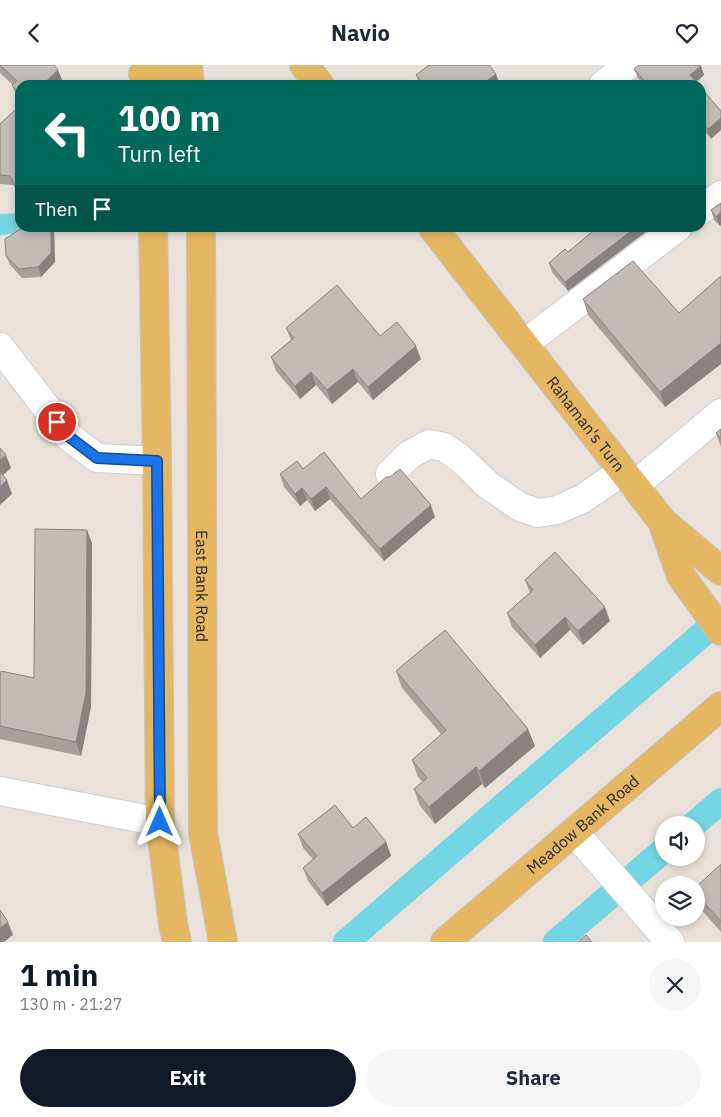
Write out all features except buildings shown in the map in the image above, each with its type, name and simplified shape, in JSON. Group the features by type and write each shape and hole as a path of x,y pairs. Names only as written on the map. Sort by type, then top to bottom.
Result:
{"main road":[{"path":"143,75 178,65"},
{"path":"188,65 190,80"},
{"path":"304,65 316,80"},
{"path":"153,232 160,822 177,942"},
{"name":"East Bank Road","path":"201,232 203,833 223,942"},
{"name":"Rahaman's Turn","path":"436,232 662,521 681,576 721,631"},
{"path":"662,521 712,564"},
{"name":"Meadow Bank Road","path":"445,942 721,705"}],"street":[{"path":"609,80 628,65"},
{"path":"706,206 721,195"},
{"path":"524,345 671,232"},
{"path":"0,347 68,436 97,458 157,461"},
{"path":"390,474 410,455 429,444 444,447 460,458 488,485 520,507 538,513 557,510 629,479 721,413"},
{"path":"0,791 160,822"},
{"path":"574,831 670,942"}],"water":[{"path":"15,213 15,232 31,232 0,235 0,214"}],"waterway":[{"path":"346,942 721,618"},
{"path":"704,816 721,801"},
{"path":"556,942 655,858"}],"route":[{"path":"57,422 68,436 97,458 157,461 160,822"}]}
